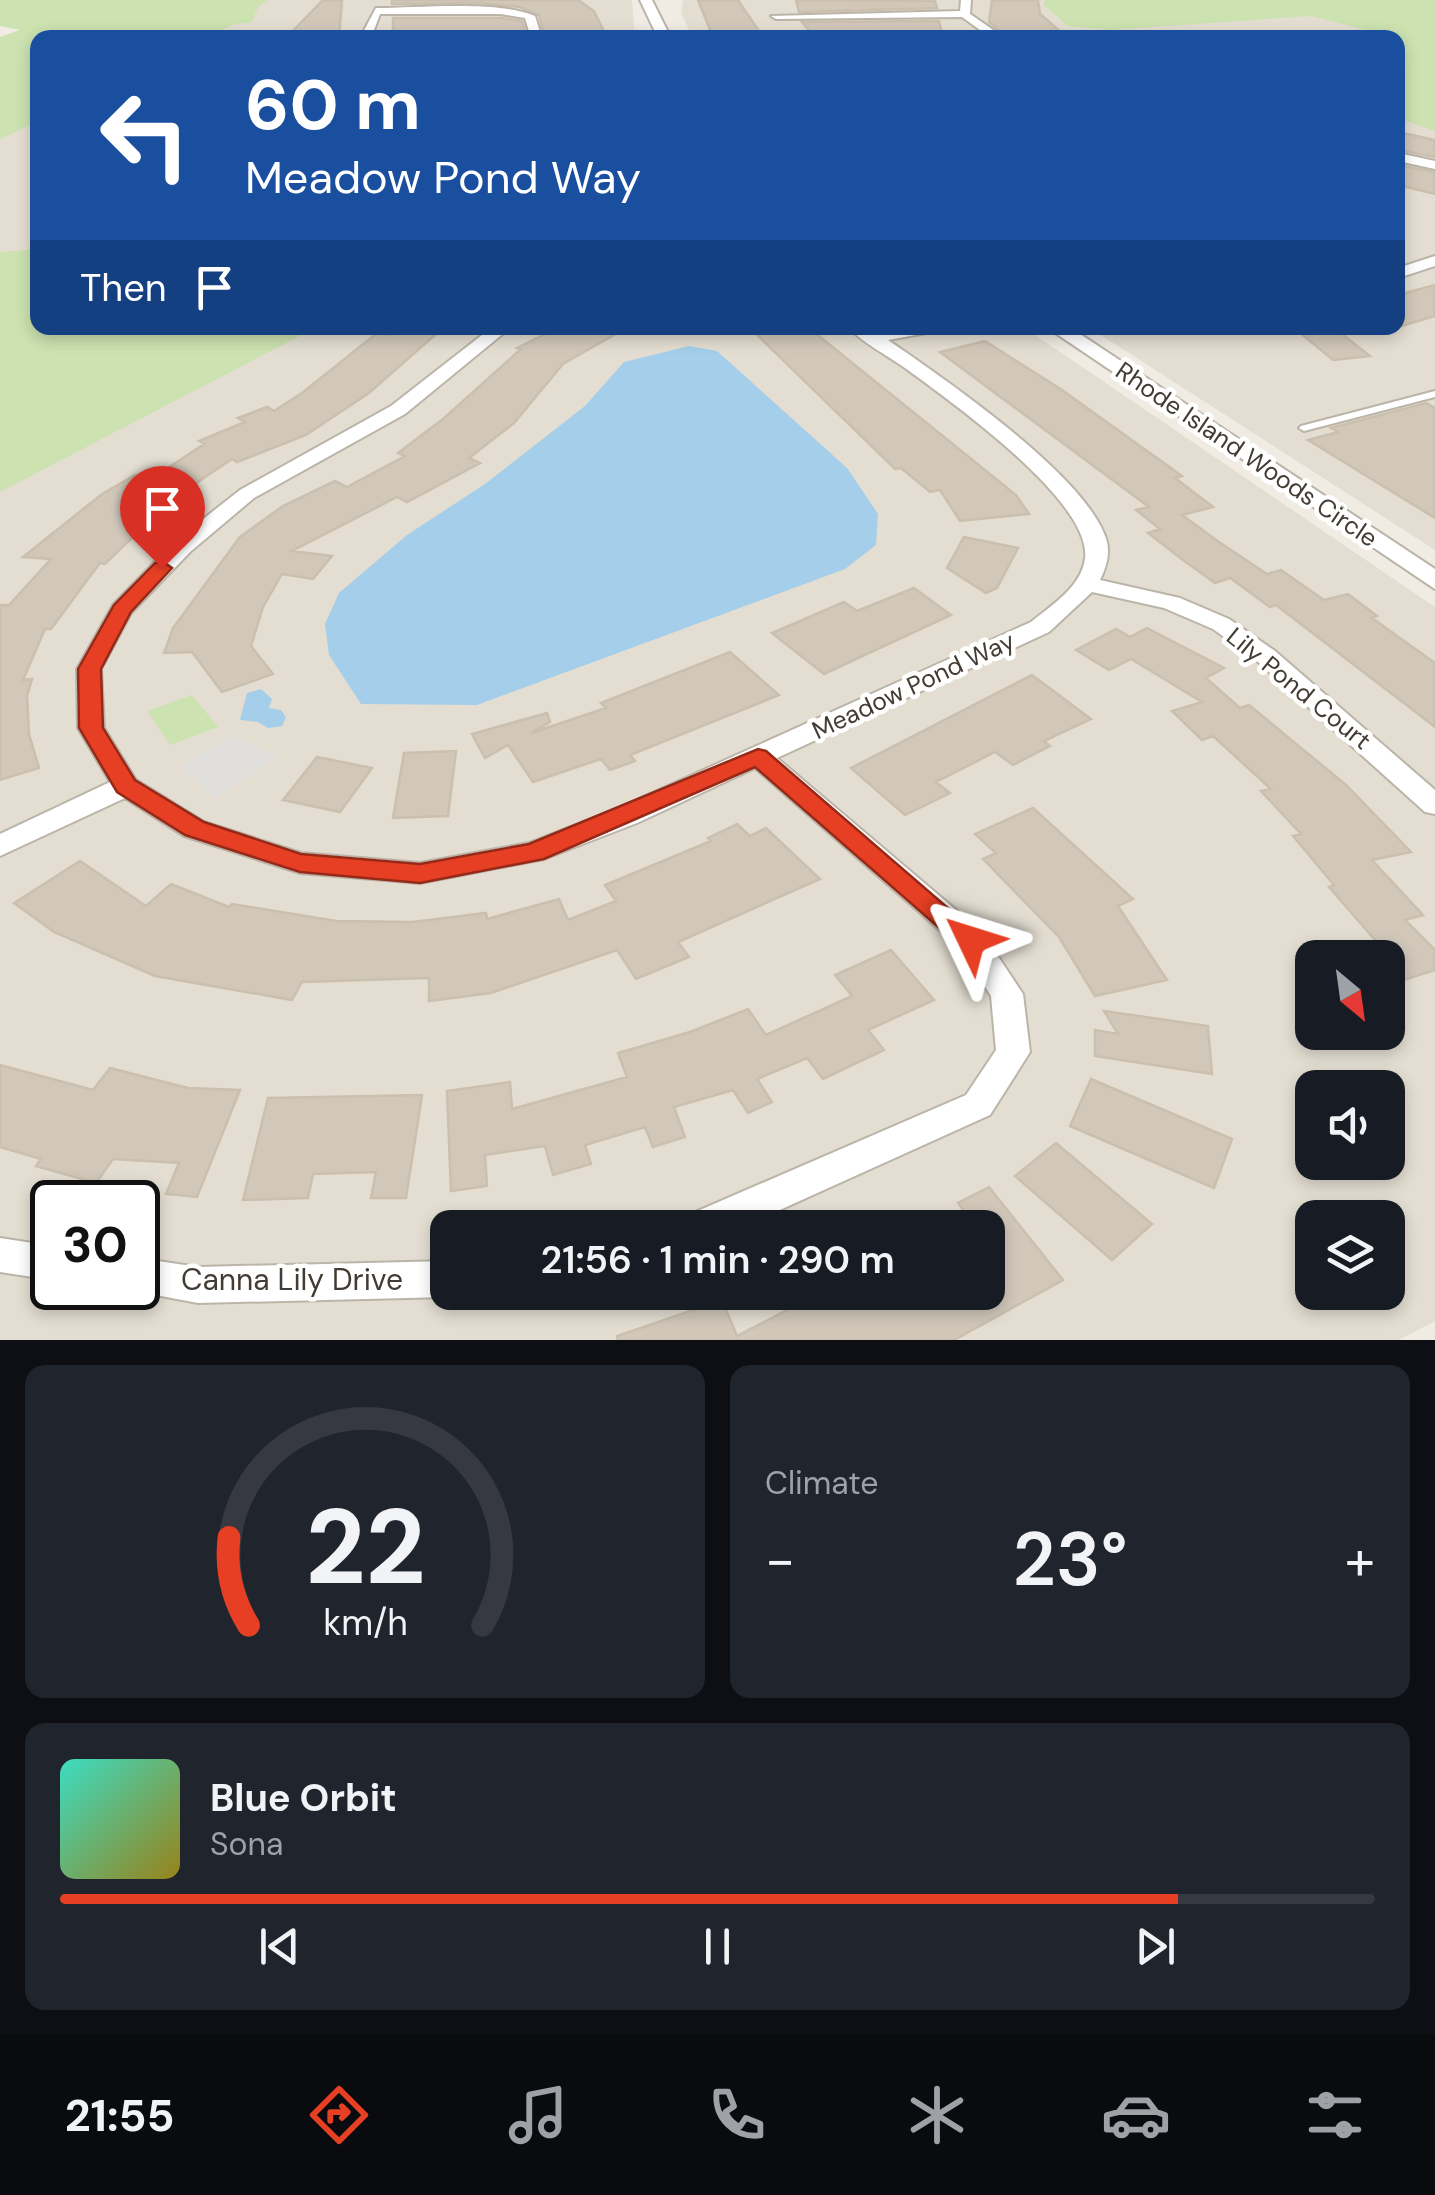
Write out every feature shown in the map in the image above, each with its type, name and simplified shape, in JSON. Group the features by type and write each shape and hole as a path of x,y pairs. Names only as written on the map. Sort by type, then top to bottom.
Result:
{"street":[{"path":"368,30 384,0"},
{"path":"646,0 661,30"},
{"path":"772,0 783,30"},
{"path":"966,0 964,14 984,30"},
{"path":"663,30 666,3"},
{"path":"376,11 519,12 534,20 536,30"},
{"path":"776,16 964,14"},
{"path":"1405,159 1435,165"},
{"path":"1405,271 1435,261"},
{"name":"Meadow Pond Way","path":"492,335 398,410 247,494 182,546 122,610 89,669 91,728 126,786 194,829 300,863 420,874 534,852 758,756 1040,627 1088,584"},
{"path":"870,335 1049,475 1080,509 1097,544 1088,584"},
{"name":"Rhode Island Woods Circle","path":"1068,335 1435,581"},
{"name":"Lily Pond Court","path":"1088,584 1172,603 1220,624 1266,656 1435,805"},
{"path":"741,1210 978,1105 1013,1052 1007,994 971,940 758,756"},
{"path":"0,846 126,786"},
{"path":"0,1255 30,1260"},
{"name":"Canna Lily Drive","path":"160,1279 198,1285 430,1279"}],"lane":[{"path":"1304,428 1435,394"}],"shaded area":[{"path":"63,0 632,0 634,30 47,30"},
{"path":"683,0 1435,0 1435,550 1101,335 1405,335 1405,30 689,30 681,13"},
{"path":"30,62 30,335 1035,335 1435,607 1435,1321 1399,1340 0,1340 0,120"},
{"path":"232,735 277,757 215,799 181,766"}],"green space":[{"path":"0,0 267,0 258,7 252,22 222,30 30,30 30,125 0,139 0,37 20,30 0,26"},
{"path":"1045,0 1435,0 1435,131 1405,120 1405,30 1366,30 1311,16 1110,30 1068,26 1044,5"},
{"path":"30,250 30,335 302,335 0,492 0,252"},
{"path":"192,695 218,727 170,745 147,711"}],"water":[{"path":"689,346 717,351 847,468 878,514 876,545 845,569 477,705 361,704 329,655 325,624 339,593 407,535 485,484 585,406 624,362"},
{"path":"261,689 272,699 269,708 281,710 286,717 282,726 268,728 258,722 240,720 247,693"}],"building":[{"path":"323,0 342,0 340,30 294,30"},
{"path":"392,0 578,0 594,11 603,30 543,30 539,15 520,7 480,3 392,4"},
{"path":"698,0 738,0 758,30 710,30"},
{"path":"796,0 935,1 937,8 799,12"},
{"path":"992,0 1038,0 1040,14 1059,30 999,30 989,22"},
{"path":"393,18 500,18 522,21 525,30 393,30"},
{"path":"939,21 941,30 809,30 802,22"},
{"path":"1405,134 1435,140 1435,157 1405,151"},
{"path":"1405,166 1435,172 1435,194 1405,187"},
{"path":"1435,285 1435,316 1405,325 1405,293"},
{"path":"374,335 435,335 369,393 306,435 237,462 232,459 171,500 105,564 100,563 51,629 45,629 23,680 32,679 27,696 29,734 39,768 0,780 0,605 9,605 51,559 23,557 102,494 135,475 150,480 204,444 199,441 245,422 238,418 267,407 274,411"},
{"path":"543,335 614,335 563,364 514,423 469,458 480,463 407,502 397,497 292,551 332,556 313,579 282,574 263,607 251,646 273,674 222,692 192,652 164,653 173,628 240,537 283,506 335,481 347,487 405,456 398,453 443,419 521,349 517,348"},
{"path":"757,335 818,335 1016,495 1029,514 960,521 940,490 930,492 901,468 895,469"},
{"path":"1303,335 1343,335 1370,356 1333,360"},
{"path":"985,341 1062,390 1182,476 1175,478 1213,507 1182,515 1219,542 1267,574 1281,570 1324,600 1348,594 1377,616 1372,618 1435,663 1435,727 1276,605 1270,607 1230,578 1215,583 1183,560 1148,533 1160,529 1136,510 1149,507 940,352"},
{"path":"1426,403 1435,408 1435,518 1308,440 1338,432 1331,428"},
{"path":"964,537 1018,548 997,588 986,593 947,568"},
{"path":"914,588 951,615 824,674 772,633 844,602 857,611"},
{"path":"1147,628 1224,668 1206,678 1240,708 1249,705 1346,785 1411,852 1372,860 1423,915 1405,920 1435,950 1435,970 1405,980 1405,940 1375,940 1329,887 1334,885 1293,836 1301,834 1261,791 1271,789 1213,736 1202,740 1172,711 1202,702 1131,659 1109,670 1076,650 1116,629 1130,637"},
{"path":"730,652 779,695 630,755 635,761 610,770 601,759 533,782 508,745 485,758 472,734 547,713 550,722 531,733 606,708 601,703"},
{"path":"1032,675 1091,719 1044,741 1050,746 1013,765 995,752 936,782 950,793 905,815 851,768"},
{"path":"456,751 448,816 393,818 404,753"},
{"path":"317,757 372,768 340,812 283,800"},
{"path":"1033,808 1133,899 1118,906 1167,980 1095,996 1059,937 983,859 996,853 975,834"},
{"path":"737,824 750,836 766,828 820,879 678,942 689,957 636,979 617,950 491,993 429,1001 429,978 302,982 292,1000 155,976 54,932 14,903 80,861 146,906 171,884 229,907 232,904 336,921 412,922 486,913 487,919 559,899 568,920 616,901 605,885 711,841 708,838"},
{"path":"891,950 934,1000 868,1030 884,1050 823,1079 807,1058 757,1079 772,1102 748,1113 733,1090 674,1107 685,1137 653,1147 645,1127 585,1145 591,1164 553,1175 545,1146 485,1155 487,1186 451,1191 447,1091 510,1082 512,1109 627,1077 618,1053 690,1032 748,1009 766,1035 852,996 835,975"},
{"path":"1104,1011 1208,1026 1212,1074 1095,1056 1095,1030 1118,1034"},
{"path":"0,1065 93,1090 110,1068 188,1088 240,1090 197,1197 166,1194 179,1163 113,1159 98,1180 85,1180 36,1166 41,1159 0,1147"},
{"path":"1091,1079 1232,1139 1214,1188 1070,1126"},
{"path":"422,1095 406,1198 371,1198 376,1172 313,1174 308,1198 243,1200 268,1098"},
{"path":"1056,1143 1152,1224 1112,1260 1015,1176"},
{"path":"989,1187 1063,1280 954,1340 618,1340 617,1336 693,1310 726,1310 737,1336 787,1310 1005,1310 1005,1210 963,1210 958,1203"}],"route":[{"path":"162,568 122,610 89,669 91,728 126,786 194,829 300,863 420,874 534,852 627,816 758,756 971,940"}]}
